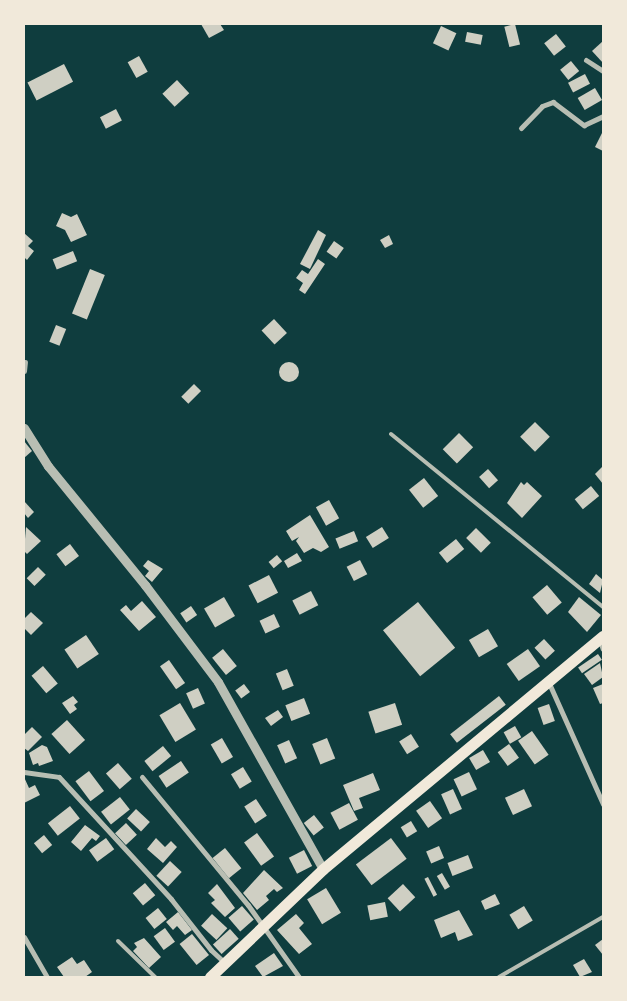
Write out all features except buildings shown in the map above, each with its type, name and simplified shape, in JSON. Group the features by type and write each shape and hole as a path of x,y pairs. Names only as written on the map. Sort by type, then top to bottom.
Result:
{"main road":[{"path":"210,977 323,869 548,681 602,642"}],"street":[{"path":"586,60 603,71"},
{"path":"521,128 542,106 553,102 584,125 603,116"},
{"path":"24,362 24,371"},
{"path":"24,428 48,466 151,592 218,682 323,869"},
{"path":"548,681 603,804"},
{"path":"24,772 59,777 171,899 211,950 225,963"},
{"path":"142,777 263,927 299,977"},
{"path":"24,937 47,977"}],"lane":[{"path":"391,434 603,606"},
{"path":"499,977 603,917"},
{"path":"118,941 155,977"}]}
